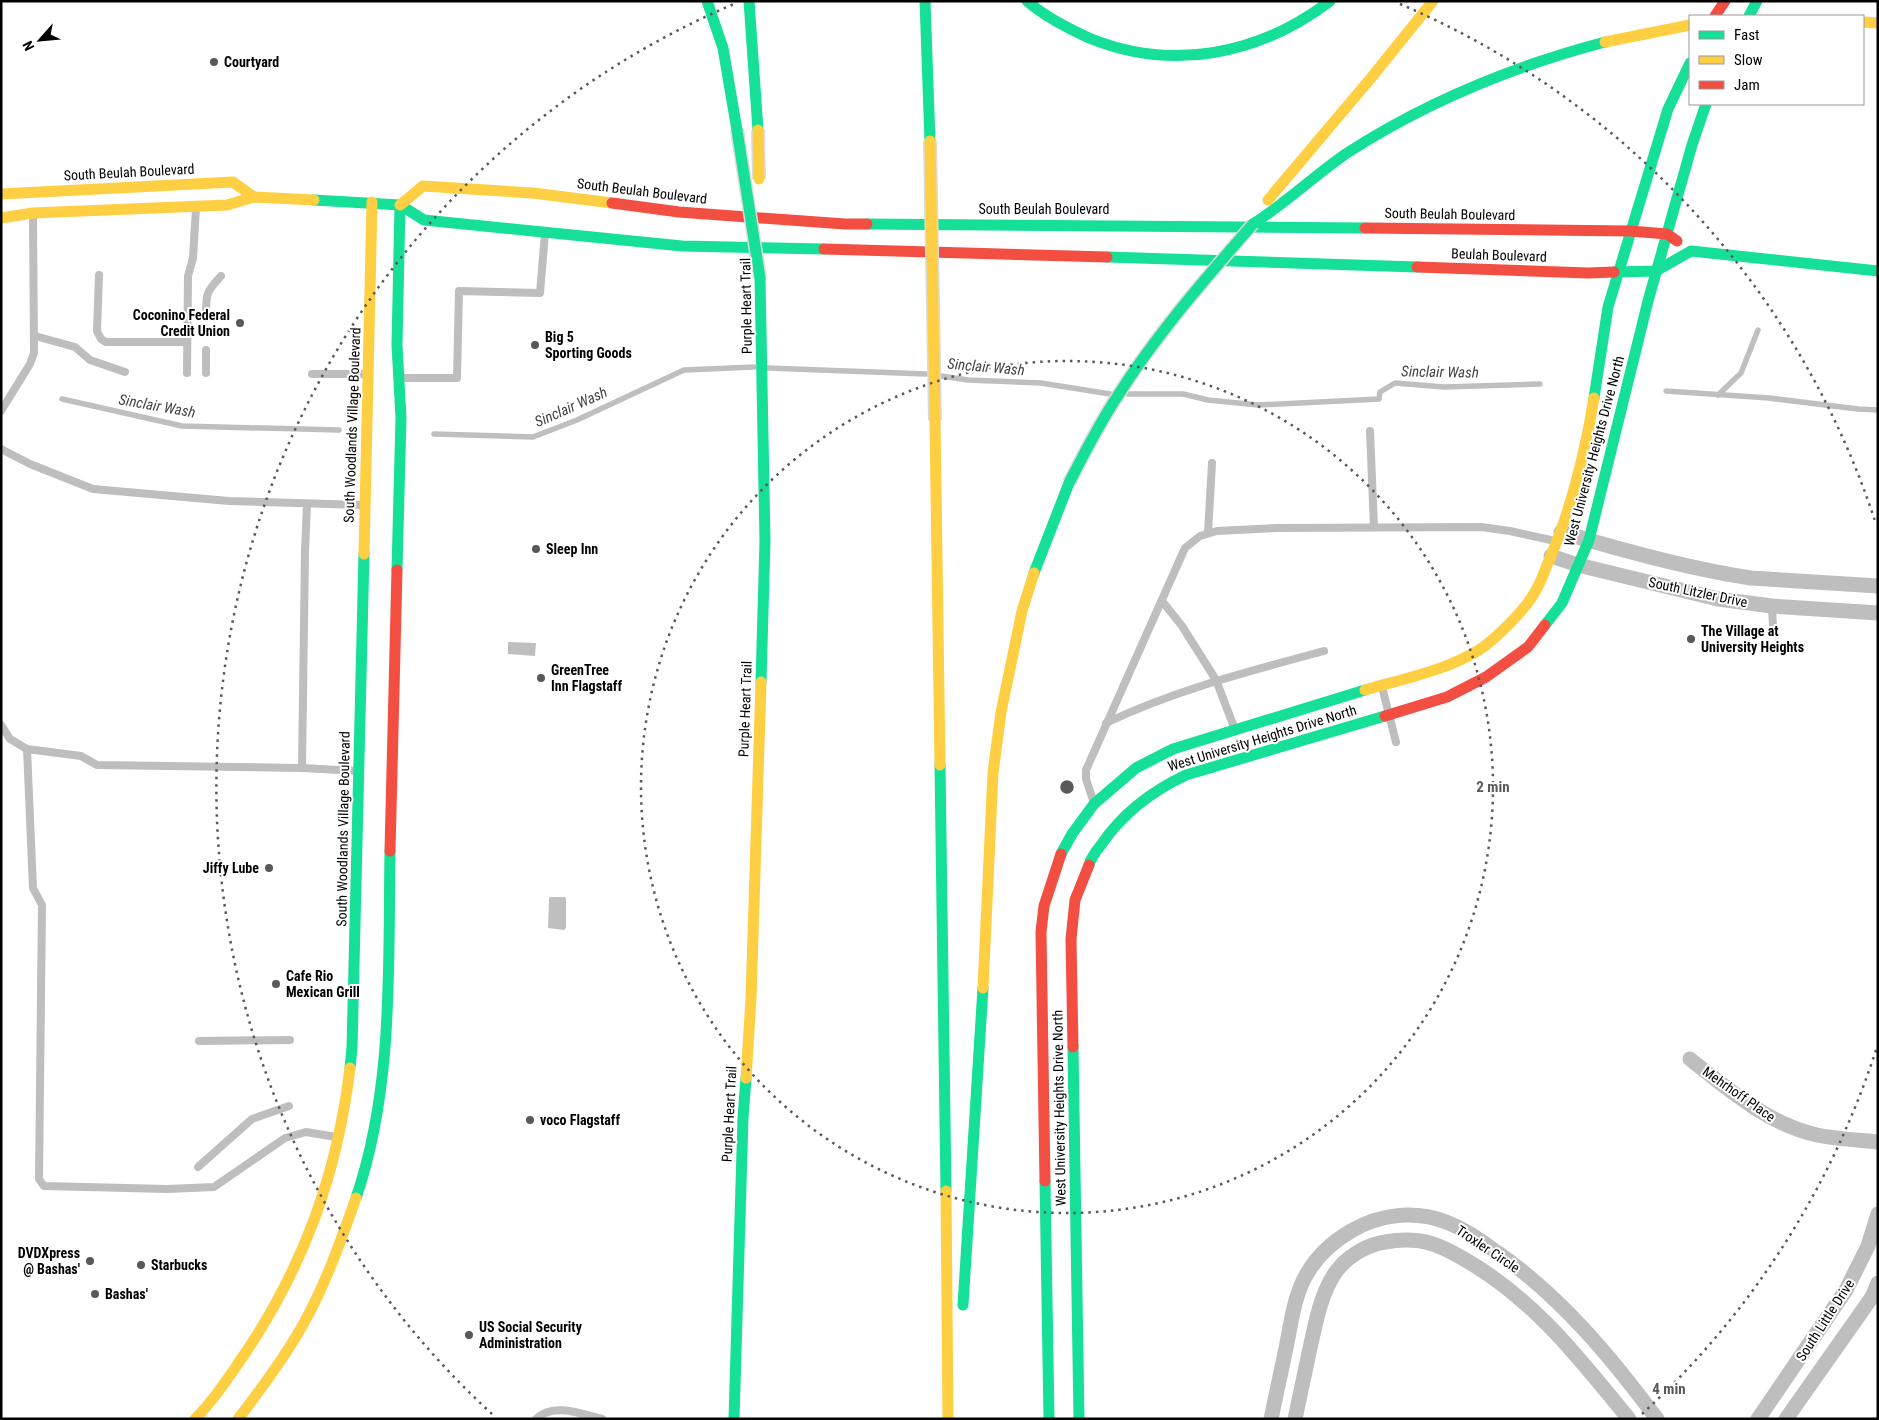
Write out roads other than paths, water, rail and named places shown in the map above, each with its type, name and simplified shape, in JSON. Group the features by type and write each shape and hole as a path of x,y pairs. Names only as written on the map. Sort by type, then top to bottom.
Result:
{"main road":[{"path":"707,1 720,37 728,68 760,278"},
{"name":"Purple Heart Trail","path":"734,1419 743,1118 751,999 766,541 758,130 749,1"},
{"path":"925,1 930,141 935,420 945,1055 948,1419"},
{"path":"1028,1 1060,25 1117,48 1144,54 1191,55 1230,50 1267,38 1298,23 1330,1"},
{"path":"962,1316 988,901 993,773 1011,655 1035,569 1069,482 1102,419 1124,385 1175,316 1253,224 1264,205 1432,1"},
{"path":"1716,15 1725,1"},
{"path":"1750,15 1757,1"},
{"path":"1864,22 1878,23"},
{"path":"1253,224 1269,214 1338,159 1409,117 1455,93 1499,74 1547,57 1628,36 1689,25"},
{"name":"West University Heights Drive North","path":"1049,1419 1041,932 1044,906 1059,857 1072,834 1094,804 1136,768 1173,749 1442,667 1479,650 1506,628 1536,591 1556,543 1573,494 1588,435 1608,307 1630,231 1668,110 1689,65"},
{"name":"West University Heights Drive North","path":"1079,1419 1071,939 1075,900 1090,861 1112,828 1141,801 1166,784 1207,768 1447,697 1486,677 1528,647 1562,603 1589,540 1656,271 1706,105"},
{"name":"South Beulah Boulevard","path":"1,218 32,202 233,182 254,197"},
{"name":"South Beulah Boulevard","path":"400,204 422,186 533,193 679,212 845,224 1146,225 1630,231 1667,234"},
{"name":"South Beulah Boulevard","path":"1,194 32,202 196,206 227,205 254,197 400,204 424,220 682,246 1113,257"},
{"name":"South Woodlands Village Boulevard","path":"196,1419 263,1327 292,1273 316,1215 342,1139 352,1048 363,772 369,504 372,202"},
{"path":"238,1419 263,1387 305,1321 339,1247 362,1180 367,1145 379,1100 388,992 387,773 394,500 401,418 397,345 400,204"},
{"path":"1667,234 1691,251 1878,271"},
{"name":"Beulah Boulevard","path":"1113,257 1588,273 1656,271 1691,251"},
{"path":"956,1419 959,1372"}],"street":[{"name":"South Litzler Drive","path":"1556,543 1589,540 1731,575 1878,586"},
{"name":"South Litzler Drive","path":"1556,543 1578,565 1718,599 1772,606 1878,613"},
{"name":"Mehrhoff Place","path":"1690,1059 1758,1110 1782,1123 1817,1134 1878,1142"},
{"name":"South Little Drive","path":"1758,1419 1846,1290 1868,1246 1878,1214"},
{"name":"Troxler Circle","path":"1271,1419 1292,1316 1307,1273 1332,1244 1360,1226 1376,1219 1394,1215 1410,1215 1445,1222 1465,1231 1532,1278 1581,1326 1657,1419"},
{"name":"Troxler Circle","path":"1295,1419 1319,1308 1330,1283 1346,1261 1361,1250 1379,1243 1399,1239 1421,1240 1444,1247 1489,1275 1528,1305 1552,1327 1629,1419"},
{"name":"South Little Drive","path":"1786,1419 1872,1297 1878,1283"}],"lane":[{"path":"1,411 30,364 34,353 32,202"},
{"path":"187,373 188,276 193,258 196,206"},
{"path":"399,378 457,378 459,291 540,293 545,231"},
{"path":"99,275 97,331 101,339 106,342 187,342"},
{"path":"206,315 206,298 209,288 220,276"},
{"path":"35,336 75,347 90,360 125,372"},
{"path":"206,350 206,373"},
{"path":"312,374 369,374"},
{"path":"1370,431 1374,527"},
{"path":"1,449 38,468 93,489 212,500 307,504 369,504"},
{"path":"1208,533 1212,463"},
{"path":"302,768 307,504"},
{"path":"1094,804 1086,780 1086,770 1185,548 1200,536 1217,531 1276,528 1481,527 1510,531 1556,543"},
{"path":"1162,600 1182,626 1216,680 1234,729"},
{"path":"1772,606 1772,627"},
{"path":"1106,723 1127,713 1216,680 1324,651"},
{"path":"1382,685 1396,742"},
{"path":"1,725 10,739 27,749 82,756 97,765 302,768 363,772"},
{"path":"27,749 33,888 42,905 39,1179 44,1186 167,1189 214,1187 285,1138 306,1132 342,1139"},
{"path":"199,1041 290,1040"},
{"path":"198,1166 252,1119 289,1106"},
{"path":"536,1419 541,1414 555,1409 602,1419"}],"waterway":[{"path":"1718,395 1741,373 1758,330"},
{"name":"Sinclair Wash","path":"434,434 533,437 577,420 684,370 754,367"},
{"name":"Sinclair Wash","path":"768,368 926,374"},
{"name":"Sinclair Wash","path":"941,376 968,380 1041,383 1110,394"},
{"name":"Sinclair Wash","path":"1127,394 1183,394 1208,400 1258,405 1379,399 1380,392 1395,383 1444,387 1540,384"},
{"name":"Sinclair Wash","path":"1666,391 1769,398 1878,410"},
{"name":"Sinclair Wash","path":"62,399 182,426 339,430"}],"place":[{"name":"Courtyard","path":"214,62"},
{"name":"Coconino Federal Credit Union","path":"240,323"},
{"name":"Big 5 Sporting Goods","path":"535,345"},
{"name":"Sleep Inn","path":"536,549"},
{"name":"The Village at University Heights","path":"1691,639"},
{"name":"GreenTree Inn Flagstaff","path":"541,678"},
{"name":"Jiffy Lube","path":"269,868"},
{"name":"Cafe Rio Mexican Grill","path":"276,984"},
{"name":"voco Flagstaff","path":"530,1120"},
{"name":"DVDXpress @ Bashas'","path":"90,1261"},
{"name":"Starbucks","path":"141,1265"},
{"name":"Bashas'","path":"95,1294"},
{"name":"US Social Security Administration","path":"469,1335"}]}
